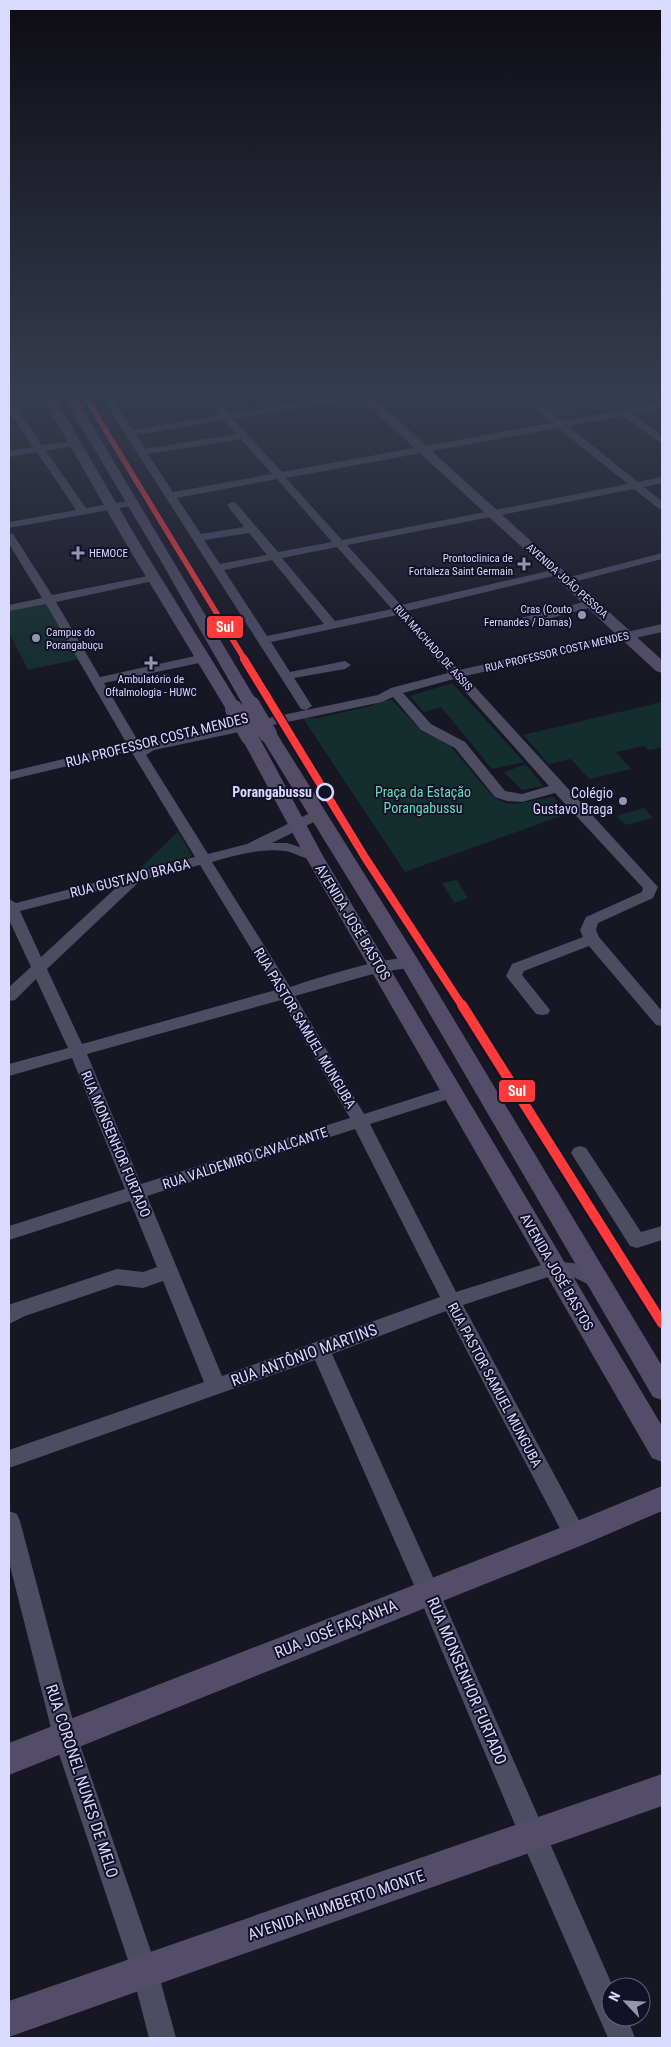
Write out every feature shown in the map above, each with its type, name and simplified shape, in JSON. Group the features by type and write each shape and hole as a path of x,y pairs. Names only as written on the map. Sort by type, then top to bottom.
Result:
{"main road":[{"name":"AVENIDA JOSÉ BASTOS","path":"101,489 234,709 314,856 662,1450"},
{"name":"AVENIDA JOSÉ BASTOS","path":"124,489 268,734 410,964 662,1389"},
{"name":"AVENIDA JOÃO PESSOA","path":"465,489 662,668"},
{"name":"RUA JOSÉ FAÇANHA","path":"9,1759 574,1535 662,1498"},
{"name":"AVENIDA HUMBERTO MONTE","path":"9,2019 662,1790"}],"street":[{"path":"67,489 82,512"},
{"path":"165,489 306,706"},
{"path":"170,496 210,489"},
{"name":"RUA MACHADO DE ASSIS","path":"290,489 558,788 651,887 650,892 638,899 591,920 588,930 592,939"},
{"path":"216,568 618,489"},
{"path":"640,489 662,506"},
{"path":"9,525 133,503"},
{"path":"232,505 332,625"},
{"path":"197,538 251,529"},
{"name":"RUA PASTOR SAMUEL MUNGUBA","path":"9,536 285,992 360,1121 451,1301 574,1535"},
{"path":"264,640 400,611 405,607 662,556"},
{"path":"9,608 154,578"},
{"path":"525,621 592,604"},
{"name":"RUA PROFESSOR COSTA MENDES","path":"9,776 382,698 395,691 457,674 662,628"},
{"path":"97,681 204,658"},
{"path":"287,676 345,665"},
{"name":"RUA PROFESSOR COSTA MENDES","path":"137,750 159,737 378,691 395,691"},
{"path":"395,691 426,727 460,745 500,794 507,798 516,799 558,788"},
{"name":"RUA GUSTAVO BRAGA","path":"9,907 252,847 319,814"},
{"name":"RUA GUSTAVO BRAGA","path":"252,847 287,847 314,856"},
{"path":"9,996 138,876"},
{"name":"RUA MONSENHOR FURTADO","path":"9,907 77,1050 216,1386"},
{"path":"542,1010 517,981 514,976 515,971 518,968 592,939 662,1021"},
{"path":"9,1070 285,992 380,967 410,964"},
{"name":"RUA VALDEMIRO CAVALCANTE","path":"9,1233 452,1092"},
{"path":"580,1153 637,1242 662,1233"},
{"name":"RUA ANTÔNIO MARTINS","path":"9,1459 320,1350 451,1301 554,1268 573,1269 598,1282"},
{"path":"9,1316 18,1310 117,1277 143,1280 169,1271"},
{"name":"RUA MONSENHOR FURTADO","path":"320,1350 429,1592 601,1990"},
{"name":"RUA CORONEL NUNES DE MELO","path":"9,1522 65,1736 145,1972 163,2038"}],"green space":[{"path":"47,603 79,659 28,670 9,632 9,610"},
{"path":"452,683 524,762 492,769 441,707 424,712 410,696"},
{"name":"Praça da Estação Porangabussu","path":"392,700 423,732 448,743 497,799 505,803 515,804 553,797 569,813 405,872 303,718 318,718"},
{"path":"662,702 662,747 649,750 644,746 616,752 631,769 589,779 571,759 549,764 523,735"},
{"path":"524,765 527,766 543,786 522,790 504,772"},
{"path":"644,808 653,818 626,825 616,816"},
{"path":"178,832 192,856 136,872"},
{"path":"457,880 468,898 454,903 442,883"}],"transit line":[{"name":"Sul","path":"141,489 366,859 488,1045 662,1323"}],"place":[{"name":"HEMOCE","path":"78,553"},
{"name":"Prontoclinica de Fortaleza Saint Germain","path":"524,564"},
{"name":"Cras (Couto Fernandes / Damas)","path":"582,615"},
{"name":"Campus do Porangabuçu","path":"36,638"},
{"name":"Ambulatório de Oftalmologia - HUWC","path":"151,663"},
{"name":"Porangabussu","path":"325,792"},
{"name":"Colégio Gustavo Braga","path":"623,801"}]}
